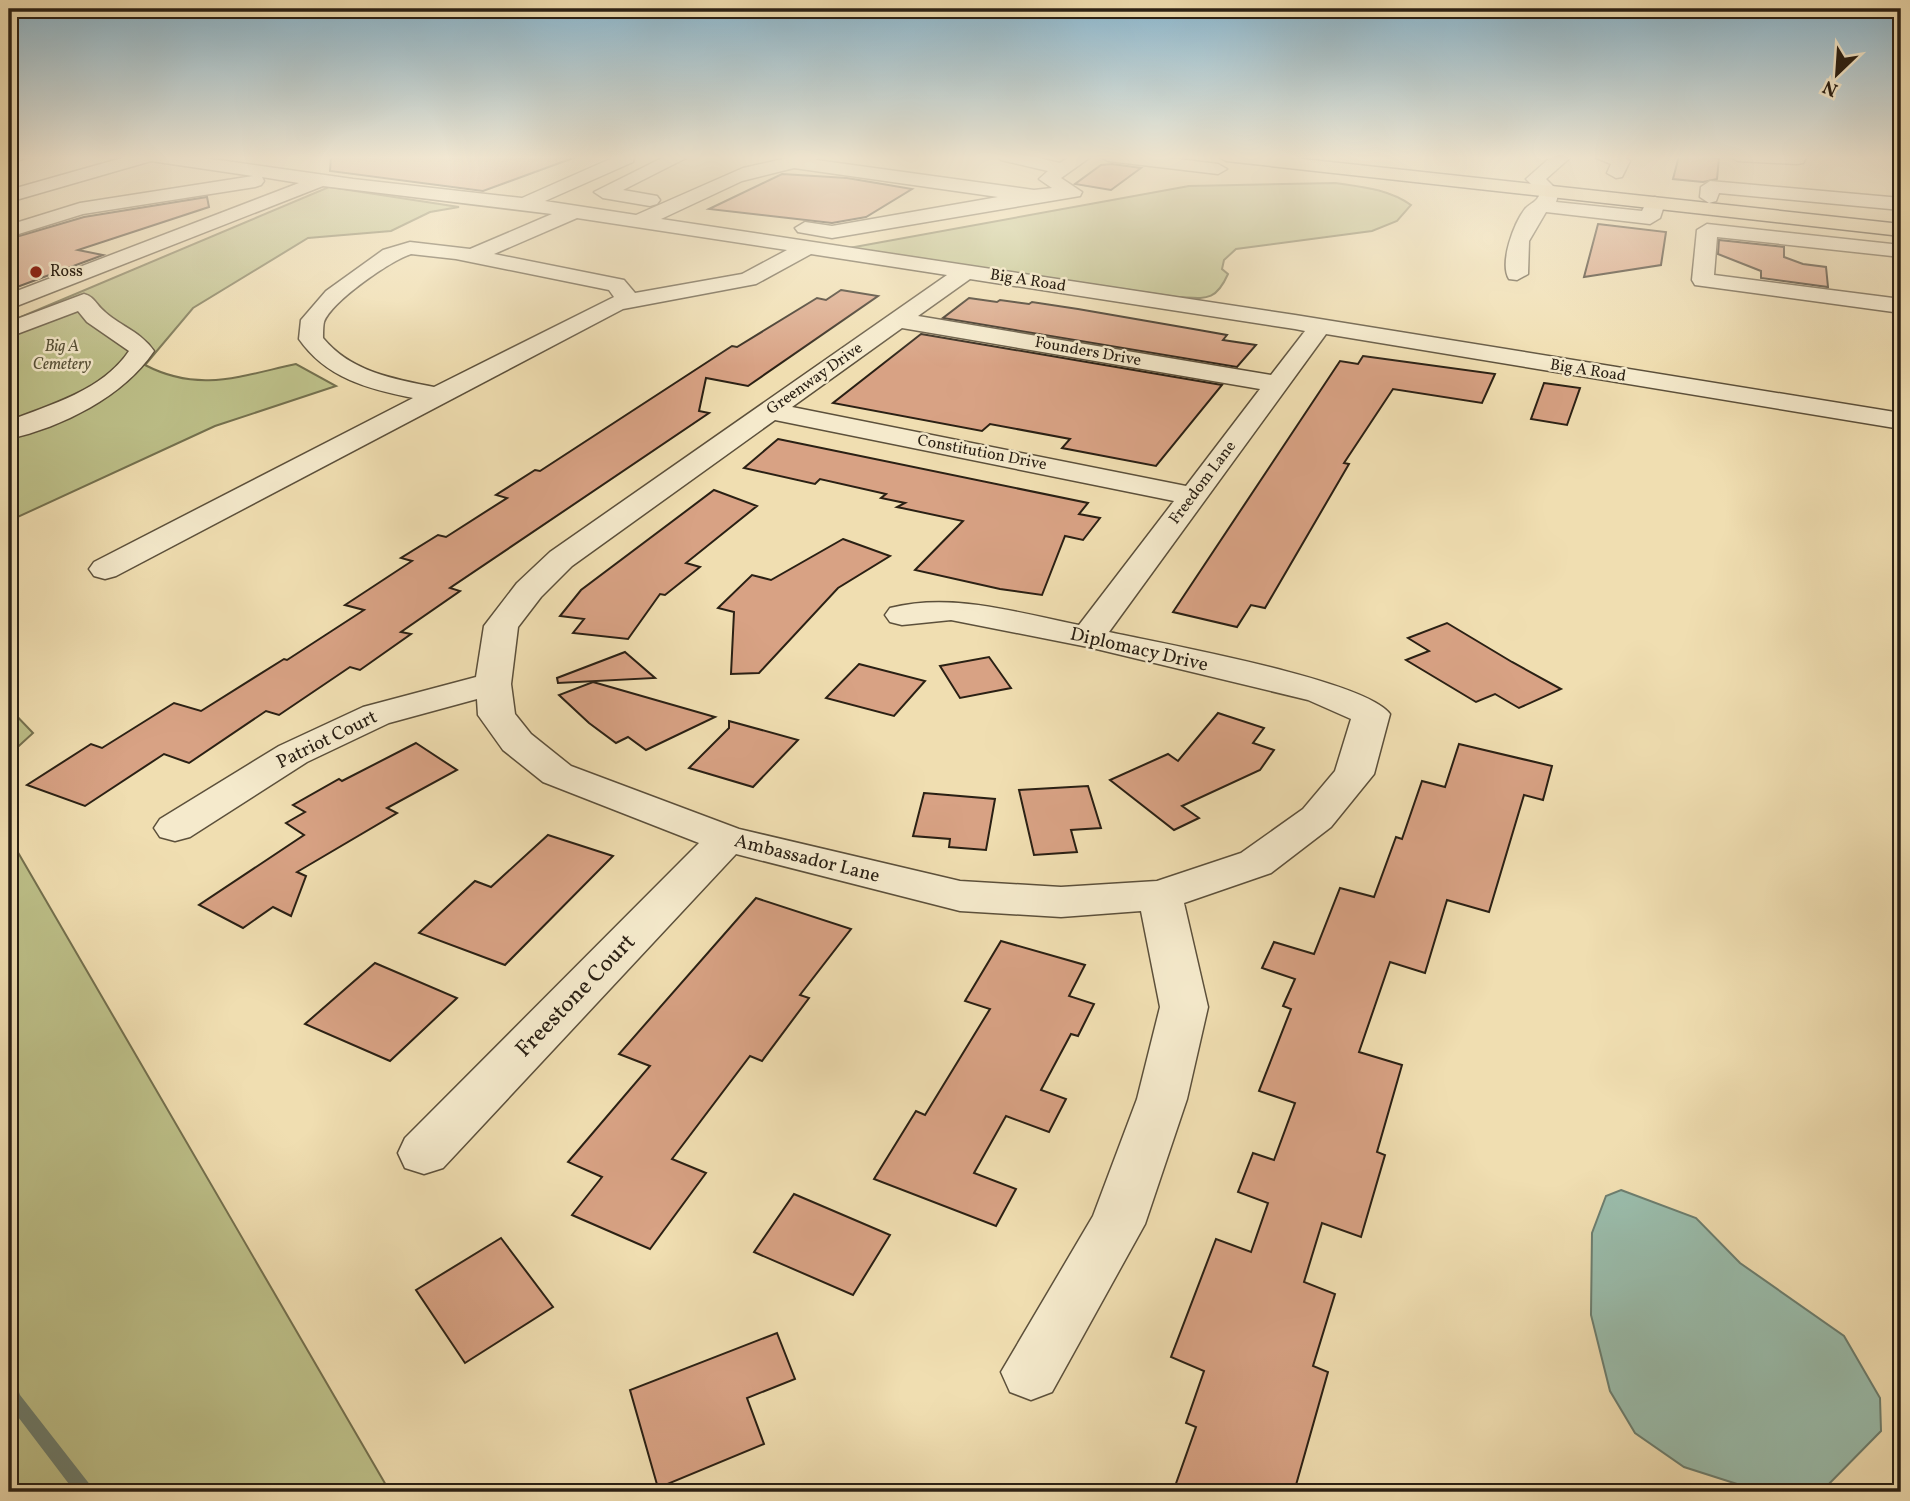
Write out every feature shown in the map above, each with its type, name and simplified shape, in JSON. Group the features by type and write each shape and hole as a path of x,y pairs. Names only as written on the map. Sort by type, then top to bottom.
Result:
{"main road":[{"path":"1864,226 1901,230"}],"street":[{"path":"9,302 183,226"},
{"path":"218,243 257,226"},
{"path":"464,254 529,226"},
{"name":"Big A Road","path":"673,226 1901,421"},
{"path":"794,226 832,232 866,226"},
{"path":"1517,274 1520,241 1527,226"},
{"path":"1564,231 1566,226"},
{"path":"1894,314 1711,299 1701,295 1707,230 1901,251"},
{"path":"697,287 777,242"},
{"path":"1819,242 1823,256 1901,265"},
{"path":"438,396 391,386 341,367 311,339 313,320 334,296 390,254 419,247 464,254 615,285 628,299"},
{"path":"105,569 628,299 748,279 809,247"},
{"name":"Greenway Drive","path":"663,486 967,271"},
{"path":"9,330 108,290"},
{"path":"9,431 117,380 135,364 142,351 137,343 118,328 93,319 85,301"},
{"name":"Founders Drive","path":"899,320 1277,384"},
{"name":"Freedom Lane","path":"1088,637 1319,328"},
{"name":"Constitution Drive","path":"770,411 1194,496"},
{"name":"Ambassador Lane","path":"663,486 561,559 529,590 502,625 493,684 497,715 517,742 556,774 727,839 960,896 1061,902 1160,895 1256,863 1317,818 1354,774 1371,715"},
{"name":"Diplomacy Drive","path":"902,615 951,610 1088,637 1320,692 1371,715"},
{"name":"Patriot Court","path":"175,828 293,754 376,715 493,684"},
{"name":"Freestone Court","path":"424,1153 727,839"},
{"path":"1031,1372 1117,1224 1163,1099 1184,1007 1160,895"}],"green space":[{"name":"Big A Cemetery","path":"236,226 401,226 391,231 308,238 193,308 145,365 184,378 220,380 296,364 336,386 215,426 9,521 9,322"},
{"path":"969,226 1384,226 1372,231 1236,249 1224,260 1222,269 1228,274 1223,283 1213,294 1202,298 1176,297 849,248"},
{"path":"9,708 33,733 9,755"},
{"path":"9,837 390,1492 9,1492"}],"shaded area":[{"path":"1621,1190 1696,1218 1740,1263 1844,1336 1880,1398 1881,1431 1822,1491 1762,1492 1684,1467 1635,1433 1610,1391 1591,1315 1592,1233 1606,1196"}],"building":[{"path":"53,226 151,226 78,250 103,255 9,290 9,239"},
{"path":"1597,226 1666,232 1661,265 1584,277"},
{"path":"1719,240 1784,247 1784,257 1803,264 1826,267 1828,287 1761,278 1761,271 1718,254"},
{"path":"841,290 878,296 748,386 706,378 699,411 709,413 450,588 460,591 401,632 411,634 360,670 350,667 279,715 266,711 189,763 164,754 85,806 27,785 91,744 102,748 174,703 201,711 284,659 287,660 364,610 345,605 412,561 401,558 438,535 446,537 507,498 496,495 535,470 540,471 732,346 737,347 817,298 826,300"},
{"path":"969,298 997,302 1032,302 1078,309 1227,335 1223,340 1256,345 1237,367 943,318"},
{"path":"921,334 1222,385 1156,466 1062,448 1070,439 990,424 982,431 833,403"},
{"path":"1363,356 1495,374 1482,403 1393,389 1344,463 1349,464 1265,608 1251,605 1237,627 1173,612 1340,361 1358,364"},
{"path":"1544,383 1580,388 1567,425 1531,419"},
{"path":"778,439 1088,503 1079,514 1100,518 1083,540 1065,536 1042,595 1000,589 915,570 963,521 897,507 905,503 881,498 886,494 820,479 815,484 744,468"},
{"path":"714,490 757,506 686,563 700,567 665,595 660,594 628,639 573,633 584,619 560,616 581,590"},
{"path":"843,539 890,556 838,588 759,673 731,674 734,612 718,608 752,575 771,580"},
{"path":"1447,623 1561,689 1519,708 1495,694 1476,702 1406,660 1429,651 1408,638"},
{"path":"625,652 655,678 558,683 557,678"},
{"path":"989,657 1011,688 960,698 940,666"},
{"path":"859,664 925,681 894,716 826,698"},
{"path":"593,682 715,717 646,750 628,737 616,743 559,695"},
{"path":"1218,713 1264,728 1253,743 1274,750 1260,770 1182,806 1199,818 1174,830 1110,780 1168,754 1178,761"},
{"path":"729,721 798,740 753,787 689,768 729,728"},
{"path":"416,743 457,770 387,808 397,813 297,872 306,876 291,916 273,907 243,928 199,905 304,835 286,823 305,812 293,805 339,779 342,781"},
{"path":"1459,744 1552,766 1543,800 1524,795 1489,912 1447,900 1425,973 1390,962 1359,1052 1402,1065 1377,1152 1385,1155 1361,1237 1322,1223 1304,1282 1335,1294 1313,1366 1328,1372 1294,1492 1173,1492 1196,1427 1186,1423 1204,1371 1171,1357 1216,1239 1251,1252 1268,1203 1238,1192 1253,1153 1274,1160 1295,1103 1259,1091 1291,1009 1283,1006 1295,979 1262,968 1274,942 1314,954 1340,888 1374,897 1396,837 1402,839 1422,781 1445,787"},
{"path":"1088,786 1101,828 1071,830 1077,852 1034,855 1019,790"},
{"path":"924,793 995,799 986,850 949,847 950,839 913,836"},
{"path":"548,835 613,856 505,965 419,933 475,881 491,887"},
{"path":"756,898 851,929 800,995 809,998 762,1061 750,1056 672,1159 706,1173 650,1249 572,1215 602,1177 568,1162 650,1066 619,1054"},
{"path":"1001,941 1085,965 1069,996 1094,1004 1078,1036 1071,1034 1041,1090 1066,1099 1049,1132 1006,1116 974,1173 1016,1189 996,1226 874,1179 916,1111 925,1115 990,1009 965,1001"},
{"path":"375,963 457,998 390,1061 305,1024"},
{"path":"794,1194 890,1235 853,1295 754,1252"},
{"path":"501,1238 553,1307 465,1363 416,1290"},
{"path":"777,1333 795,1379 747,1398 764,1444 658,1488 630,1390"}],"waterway":[{"path":"9,1382 13,1398 85,1492"}],"place":[{"name":"Ross","path":"36,272"}]}
